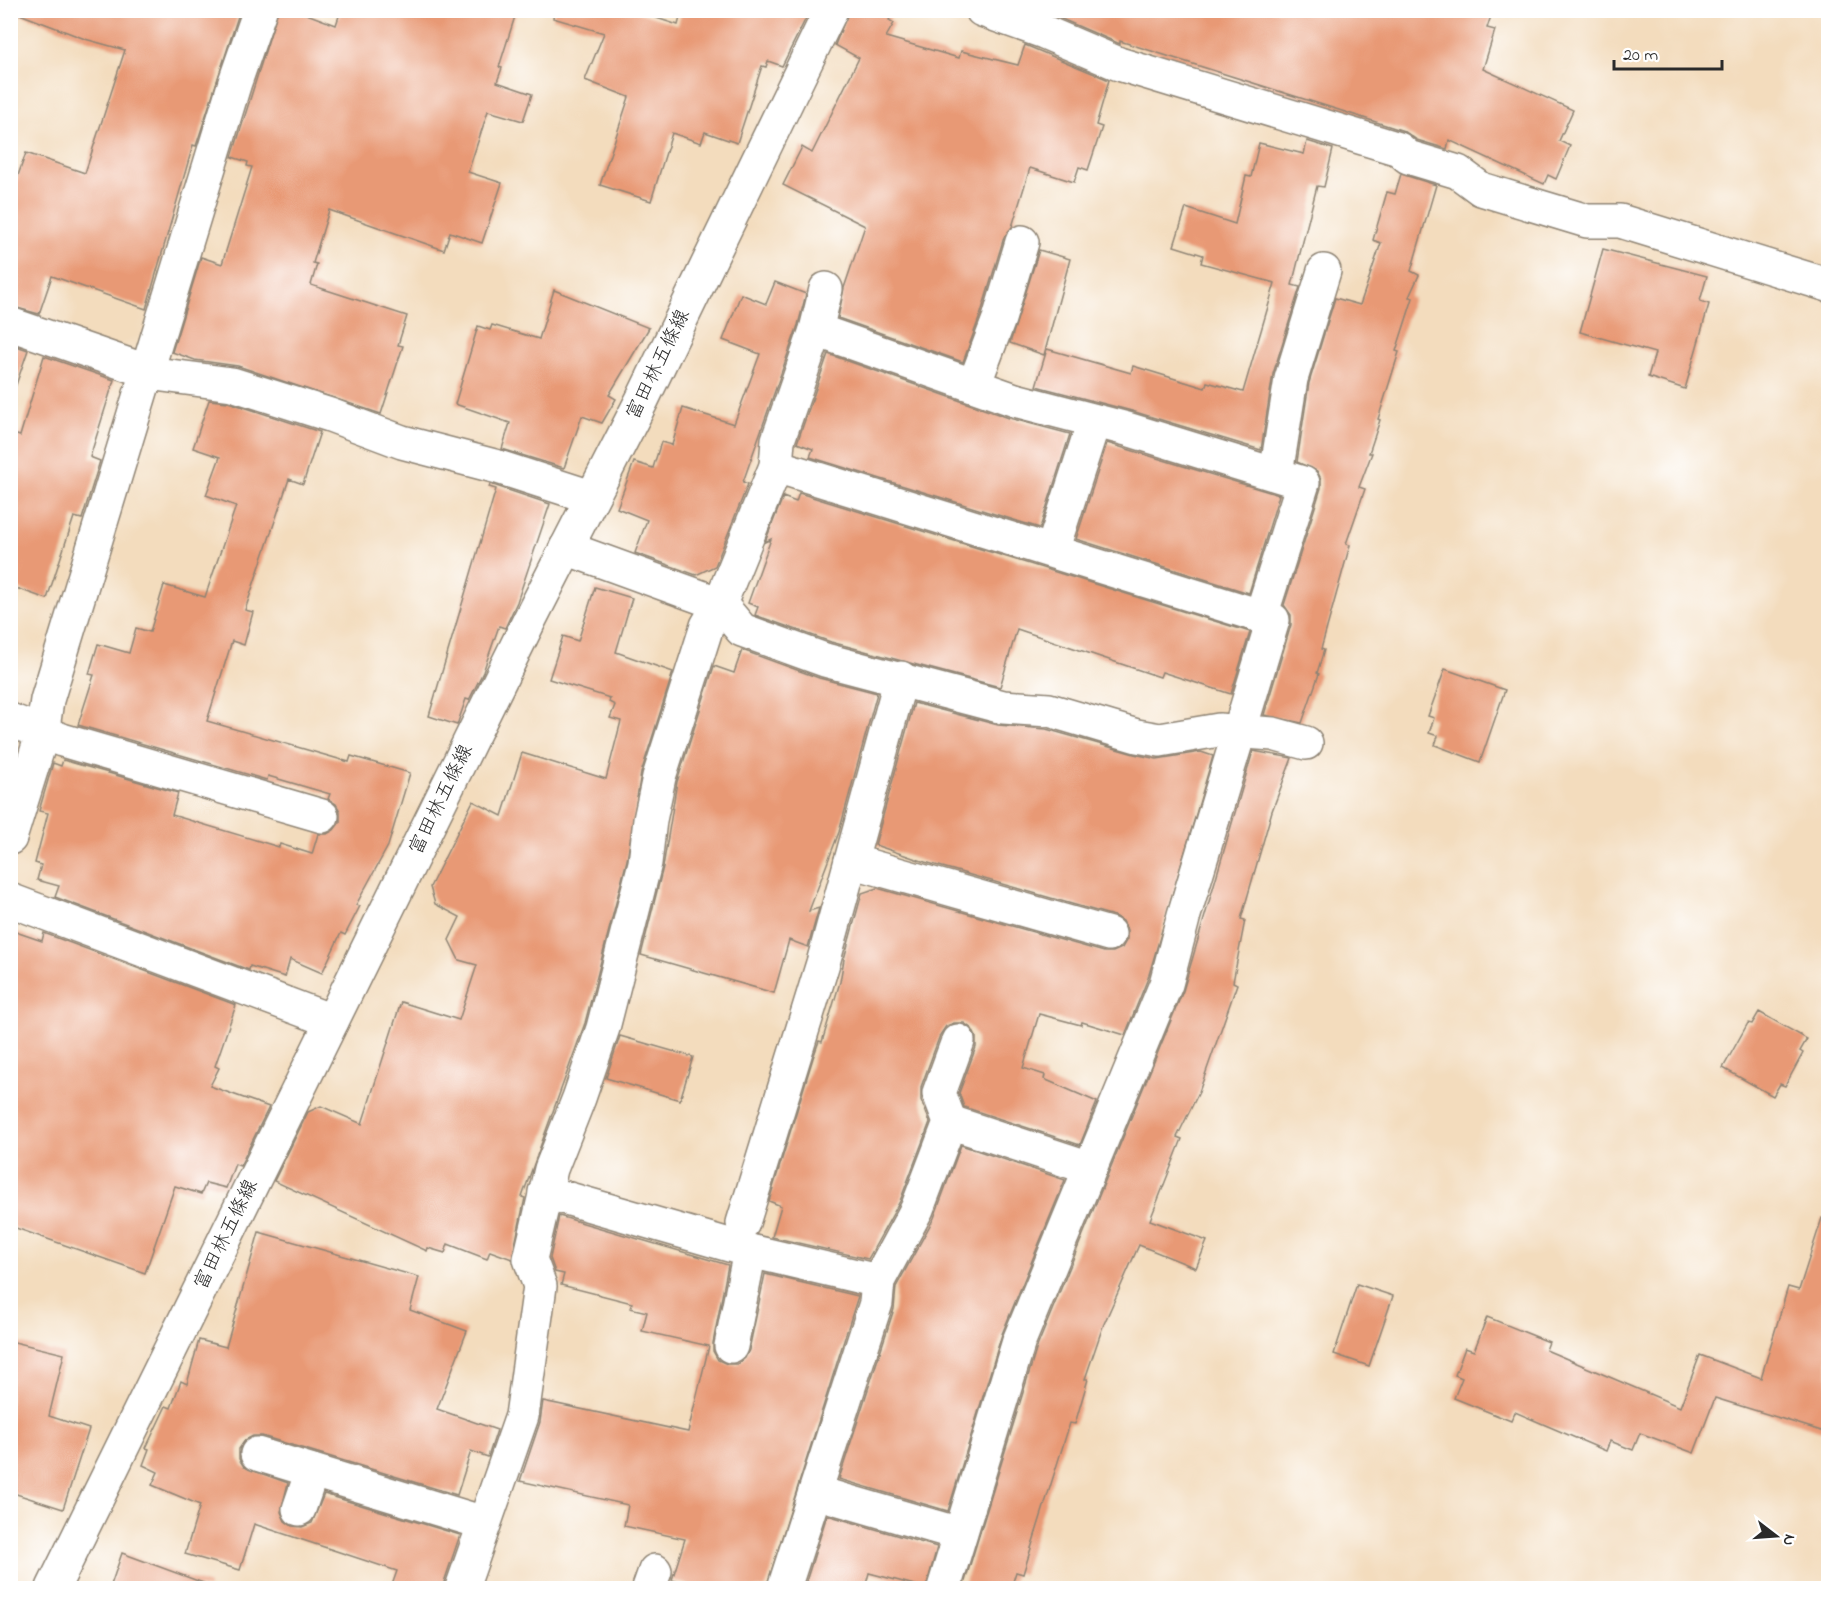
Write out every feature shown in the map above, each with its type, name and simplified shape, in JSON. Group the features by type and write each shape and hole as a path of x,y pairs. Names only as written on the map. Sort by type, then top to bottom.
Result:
{"street":[{"path":"10,838 43,730 47,700 235,82 260,10"},
{"name":"富田林五條線","path":"53,1588 591,497 642,400 831,10"},
{"path":"982,10 1044,32 1119,64 1399,149 1408,157 1458,172 1481,189 1587,221 1620,221 1828,285"},
{"path":"974,385 999,319 1022,242"},
{"path":"1276,474 1291,379 1324,271"},
{"path":"462,1588 522,1416 540,1286 530,1259 551,1169 603,1028 645,863 650,820 659,777 707,626 720,603 776,466 778,440 816,330 826,289"},
{"path":"10,324 147,371 232,384 330,415 402,442 498,467 591,497"},
{"path":"816,330 1015,400 1127,429 1303,483 1261,616"},
{"path":"1052,551 1094,422"},
{"path":"776,466 1273,620 1166,984 1019,1341 944,1588"},
{"path":"566,548 720,603 742,630 825,660 901,678 1003,707 1049,710 1137,736 1160,740 1219,730 1273,734 1306,743"},
{"path":"731,1347 747,1237 901,678"},
{"path":"10,720 43,730 62,740 322,816"},
{"path":"851,861 1109,934"},
{"path":"10,900 332,1021"},
{"path":"783,1588 876,1303 878,1281 917,1209 950,1122 939,1093 958,1041"},
{"path":"950,1122 1090,1168"},
{"path":"545,1192 747,1237 878,1281"},
{"path":"257,1454 484,1523"},
{"path":"299,1509 312,1471"},
{"path":"815,1492 960,1534"}],"building":[{"path":"18,10 240,10 196,146 193,145 146,309 52,276 39,314 10,306 10,198 26,153 85,173 125,50 85,39 17,13"},
{"path":"278,10 296,10 336,25 341,10 517,10 499,67 502,68 497,82 532,94 523,121 488,111 468,172 502,183 482,243 450,232 444,250 329,210 313,263 317,264 311,285 407,316 398,345 403,346 381,414 238,366 195,360 172,352 201,257 222,264 252,167 247,166 248,162 232,157"},
{"path":"554,10 632,10 678,25 682,10 810,10 782,66 768,61 766,67 762,66 737,143 705,132 701,143 672,133 651,201 600,185 629,97 585,80 604,33 553,18"},
{"path":"849,10 894,10 889,20 894,23 886,37 959,58 961,51 1018,65 1025,45 1109,80 1096,125 1102,127 1088,170 1079,167 1074,182 1030,168 1012,227 1004,237 981,313 963,362 838,318 844,288 865,226 783,185 802,147 812,153 859,58 835,45"},
{"path":"1060,10 1493,10 1487,28 1495,30 1483,69 1573,110 1559,141 1570,146 1556,179 1548,175 1544,184 1449,140 1447,149 1417,140 1404,131 1342,111 1120,41 1120,44 1057,17"},
{"path":"1307,141 1333,149 1324,187 1317,186 1292,285 1300,287 1273,374 1261,450 1132,411 1036,386 1047,349 1131,373 1133,366 1205,388 1207,382 1243,392 1275,283 1201,263 1203,255 1174,246 1186,208 1235,224 1246,176 1251,177 1259,143 1304,154"},
{"path":"1401,174 1436,185 1411,271 1419,275 1409,297 1413,298 1396,351 1399,352 1369,453 1372,453 1359,487 1365,489 1346,544 1350,545 1321,649 1324,650 1317,673 1319,674 1302,723 1264,715 1291,625 1291,615 1284,605 1321,488 1321,479 1317,471 1297,462 1309,383 1335,298 1360,305 1381,243 1373,240 1387,192 1395,194"},
{"path":"1603,249 1707,276 1700,301 1709,304 1685,389 1648,377 1655,353 1580,332"},
{"path":"1039,250 1070,259 1044,355 1010,343"},
{"path":"775,282 806,294 798,325 743,482 748,484 715,566 696,575 635,553 647,520 617,508 634,462 653,468 661,442 672,445 683,408 734,424 760,354 723,340 741,294 766,304"},
{"path":"554,290 649,328 609,395 616,399 602,423 582,416 564,468 502,449 510,423 455,404 478,326 490,330 492,325 539,339"},
{"path":"10,344 28,350 16,385 10,384"},
{"path":"828,354 1009,418 1070,434 1040,528 810,457 813,449 797,443"},
{"path":"44,356 114,380 90,457 100,461 82,519 74,517 47,599 10,586 10,433 20,436"},
{"path":"209,400 228,402 320,432 303,484 289,479 245,610 253,612 244,645 232,641 207,721 349,762 351,756 410,773 388,846 356,905 360,906 345,935 341,933 322,973 290,959 285,977 250,966 249,970 55,897 59,886 37,880 41,865 35,863 48,813 39,811 53,763 61,766 63,760 178,793 172,815 279,847 280,844 312,854 318,834 327,834 334,830 340,822 340,811 336,804 328,799 330,794 268,776 267,780 78,725 94,675 89,674 98,644 129,653 136,628 150,632 164,585 205,597 236,506 206,495 220,457 193,448"},
{"path":"1107,443 1279,495 1249,593 1076,539"},
{"path":"490,484 550,504 517,602 505,628 499,626 483,672 469,700 466,699 457,725 429,716 496,489 489,487"},
{"path":"799,493 1250,632 1231,694 1162,672 1160,677 1017,629 1000,687 831,642 755,615 758,607 748,603 771,539 765,542 783,497 796,502"},
{"path":"595,587 632,598 616,652 673,672 641,773 627,860 585,1023 522,1197 525,1198 512,1259 490,1251 487,1259 448,1244 445,1253 428,1248 427,1251 274,1181 308,1112 321,1106 362,1124 401,1002 459,1020 477,965 459,960 449,940 460,917 435,904 430,887 473,801 502,816 522,753 606,779 621,721 610,718 615,705 609,702 610,698 549,679 563,636 578,641"},
{"path":"742,650 819,678 877,693 839,832 809,911 819,908 808,947 789,940 774,993 641,955 663,867 677,782 714,666 734,673"},
{"path":"1445,669 1505,690 1480,762 1435,745 1438,736 1429,733 1434,718 1428,716"},
{"path":"914,703 998,725 1046,729 1157,759 1201,752 1213,756 1148,978 1125,1035 1082,1022 1081,1025 1039,1014 1023,1068 1045,1075 1044,1079 1097,1102 1080,1145 964,1107 959,1093 976,1047 976,1037 972,1029 964,1023 946,1026 940,1035 921,1087 921,1100 930,1122 900,1201 868,1259 772,1237 781,1206 769,1201 813,1058 819,1041 822,1042 840,982 862,893 877,888 1104,952 1113,952 1122,948 1127,939 1127,930 1123,921 1114,916 925,862 875,845"},
{"path":"1253,751 1292,758 1272,811 1241,919 1245,920 1233,982 1237,984 1199,1092 1177,1137 1182,1139 1150,1220 1207,1241 1196,1268 1139,1245 1103,1326 1085,1379 1088,1379 1075,1424 1070,1423 1023,1574 1016,1572 1011,1588 963,1588 1037,1347 1183,991"},
{"path":"10,930 42,941 44,933 236,1005 215,1066 219,1068 210,1086 269,1107 240,1166 235,1164 226,1188 206,1183 201,1194 175,1186 145,1273 10,1226"},
{"path":"1759,1012 1807,1039 1800,1051 1803,1053 1785,1086 1780,1084 1773,1096 1723,1068 1748,1023 1752,1024"},
{"path":"620,1036 693,1057 680,1100 606,1078"},
{"path":"961,1145 1065,1180 1002,1334 948,1511 839,1479 894,1309 896,1287 934,1218"},
{"path":"559,1216 728,1265 713,1343 713,1351 718,1360 727,1364 738,1364 749,1350 765,1274 858,1296 766,1588 697,1588 672,1580 685,1539 624,1526 628,1505 520,1481 540,1422 543,1401 688,1432 709,1346 642,1331 647,1312 630,1308 632,1303 561,1285 564,1274 555,1272 550,1258"},
{"path":"1822,1218 1828,1219 1828,1433 1715,1398 1694,1453 1640,1433 1633,1450 1610,1441 1606,1451 1515,1412 1511,1421 1454,1398 1462,1378 1455,1375 1465,1348 1474,1351 1487,1317 1549,1342 1546,1350 1680,1407 1700,1355 1761,1378 1788,1287 1799,1290"},
{"path":"259,1232 419,1277 410,1310 467,1331 437,1409 497,1430 488,1457 471,1451 457,1495 262,1436 253,1436 245,1440 239,1449 239,1459 244,1467 288,1483 281,1512 285,1521 292,1526 302,1527 312,1523 324,1494 460,1535 442,1588 391,1588 397,1571 254,1524 240,1570 185,1554 200,1505 152,1485 158,1472 143,1465 149,1449 146,1448 166,1406 171,1408 181,1381 187,1384 199,1340 226,1347"},
{"path":"1357,1284 1393,1296 1369,1366 1334,1354"},
{"path":"10,1341 64,1354 49,1416 89,1429 63,1509 10,1492"},
{"path":"827,1515 937,1547 926,1588 869,1573 865,1588 804,1588"},
{"path":"122,1553 209,1585 209,1588 110,1588"}]}
